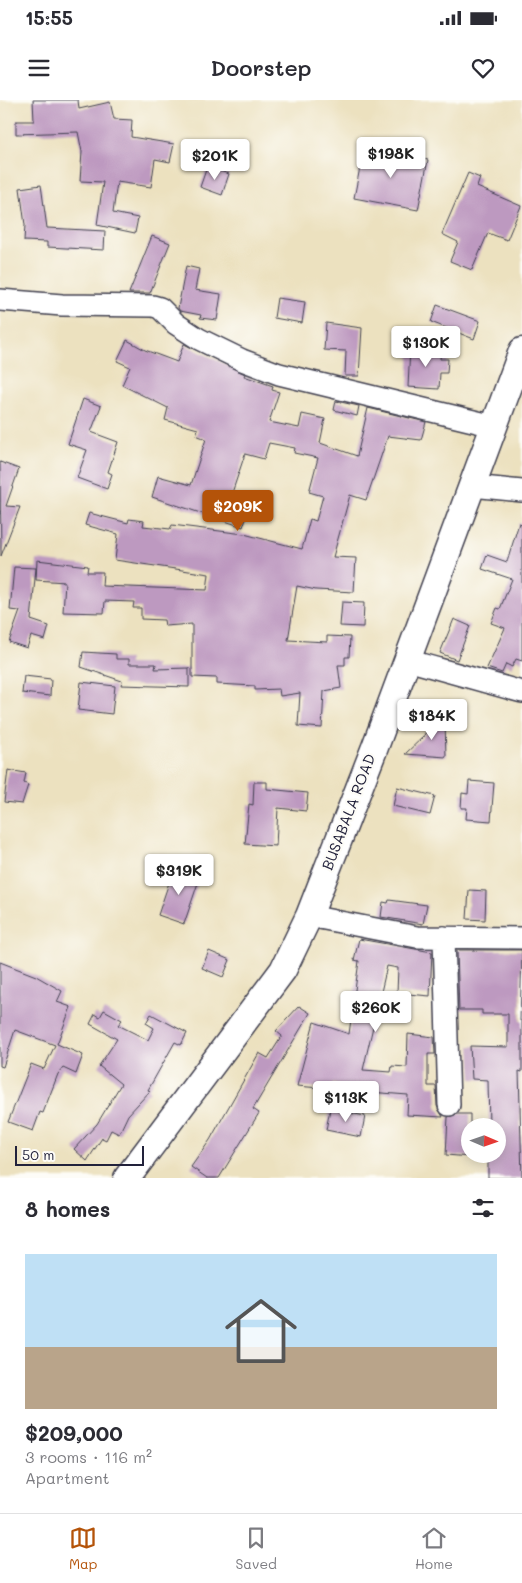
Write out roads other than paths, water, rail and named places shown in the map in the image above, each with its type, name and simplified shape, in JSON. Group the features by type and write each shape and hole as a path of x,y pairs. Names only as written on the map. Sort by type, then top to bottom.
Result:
{"street":[{"path":"0,300 62,305 153,306 160,308 176,324 199,339 242,360 280,374 494,426"},
{"name":"BUSABALA ROAD","path":"138,1172 283,970 309,916 522,351"},
{"path":"472,486 522,491"},
{"path":"407,660 522,692"},
{"path":"309,916 417,937 522,938"},
{"path":"444,937 449,1105"}]}
